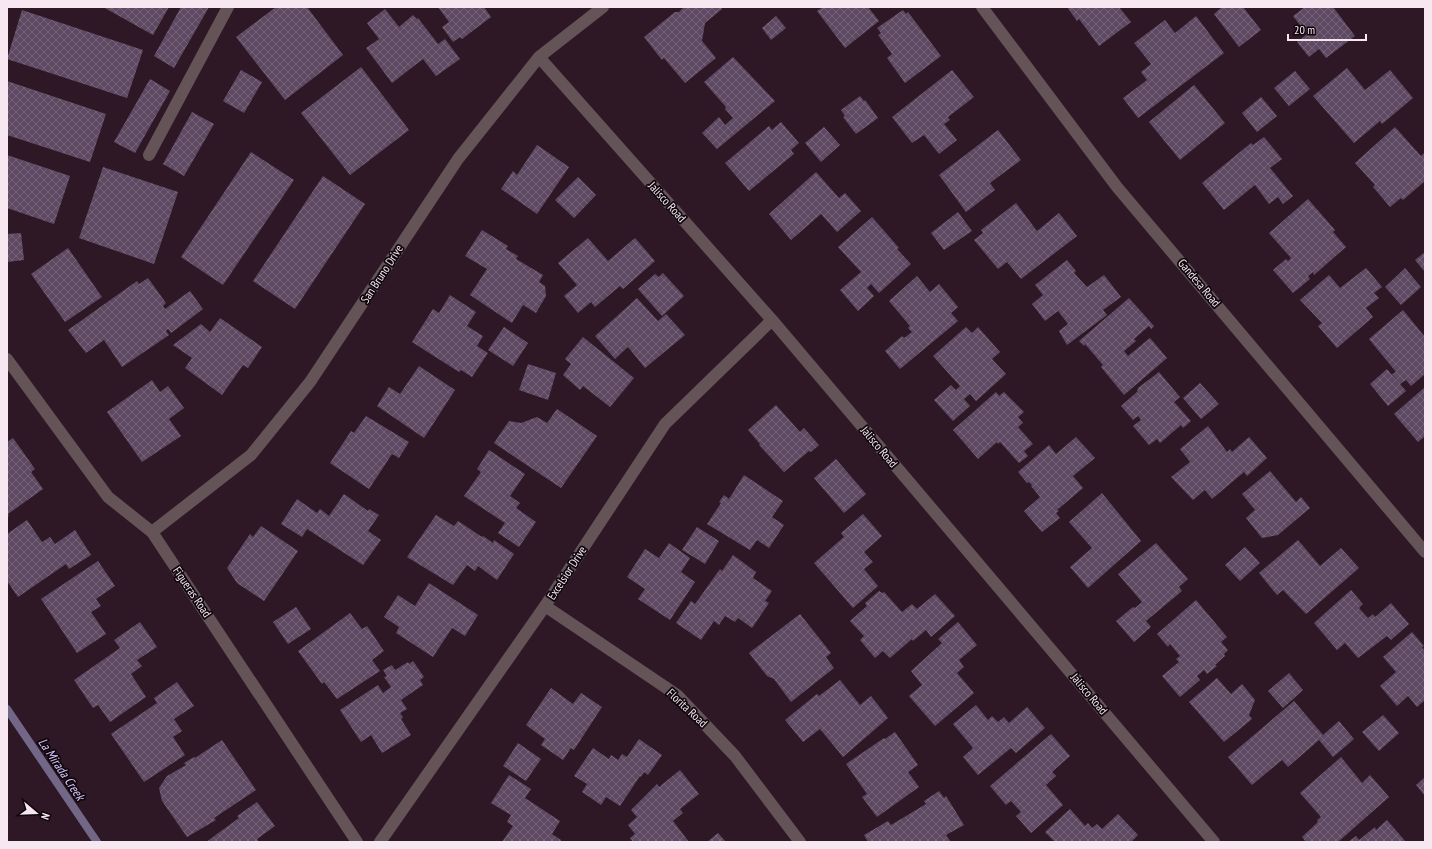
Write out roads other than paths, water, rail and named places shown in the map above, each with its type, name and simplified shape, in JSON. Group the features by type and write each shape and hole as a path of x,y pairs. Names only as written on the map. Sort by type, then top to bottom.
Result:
{"street":[{"name":"San Bruno Drive","path":"152,532 251,456 310,382 458,158 539,56 603,7"},
{"name":"Gandesa Road","path":"982,7 1117,187 1425,552"},
{"path":"149,155 229,9"},
{"name":"Jalisco Road","path":"539,56 772,320 1214,842"},
{"name":"Excelsior Drive","path":"380,842 545,606 665,424 772,320"},
{"name":"Figueras Road","path":"7,358 108,497 152,532 357,842"},
{"name":"Florita Road","path":"545,606 676,695 735,756 800,842"}],"waterway":[{"name":"La Mirada Creek","path":"7,709 97,842"}]}
